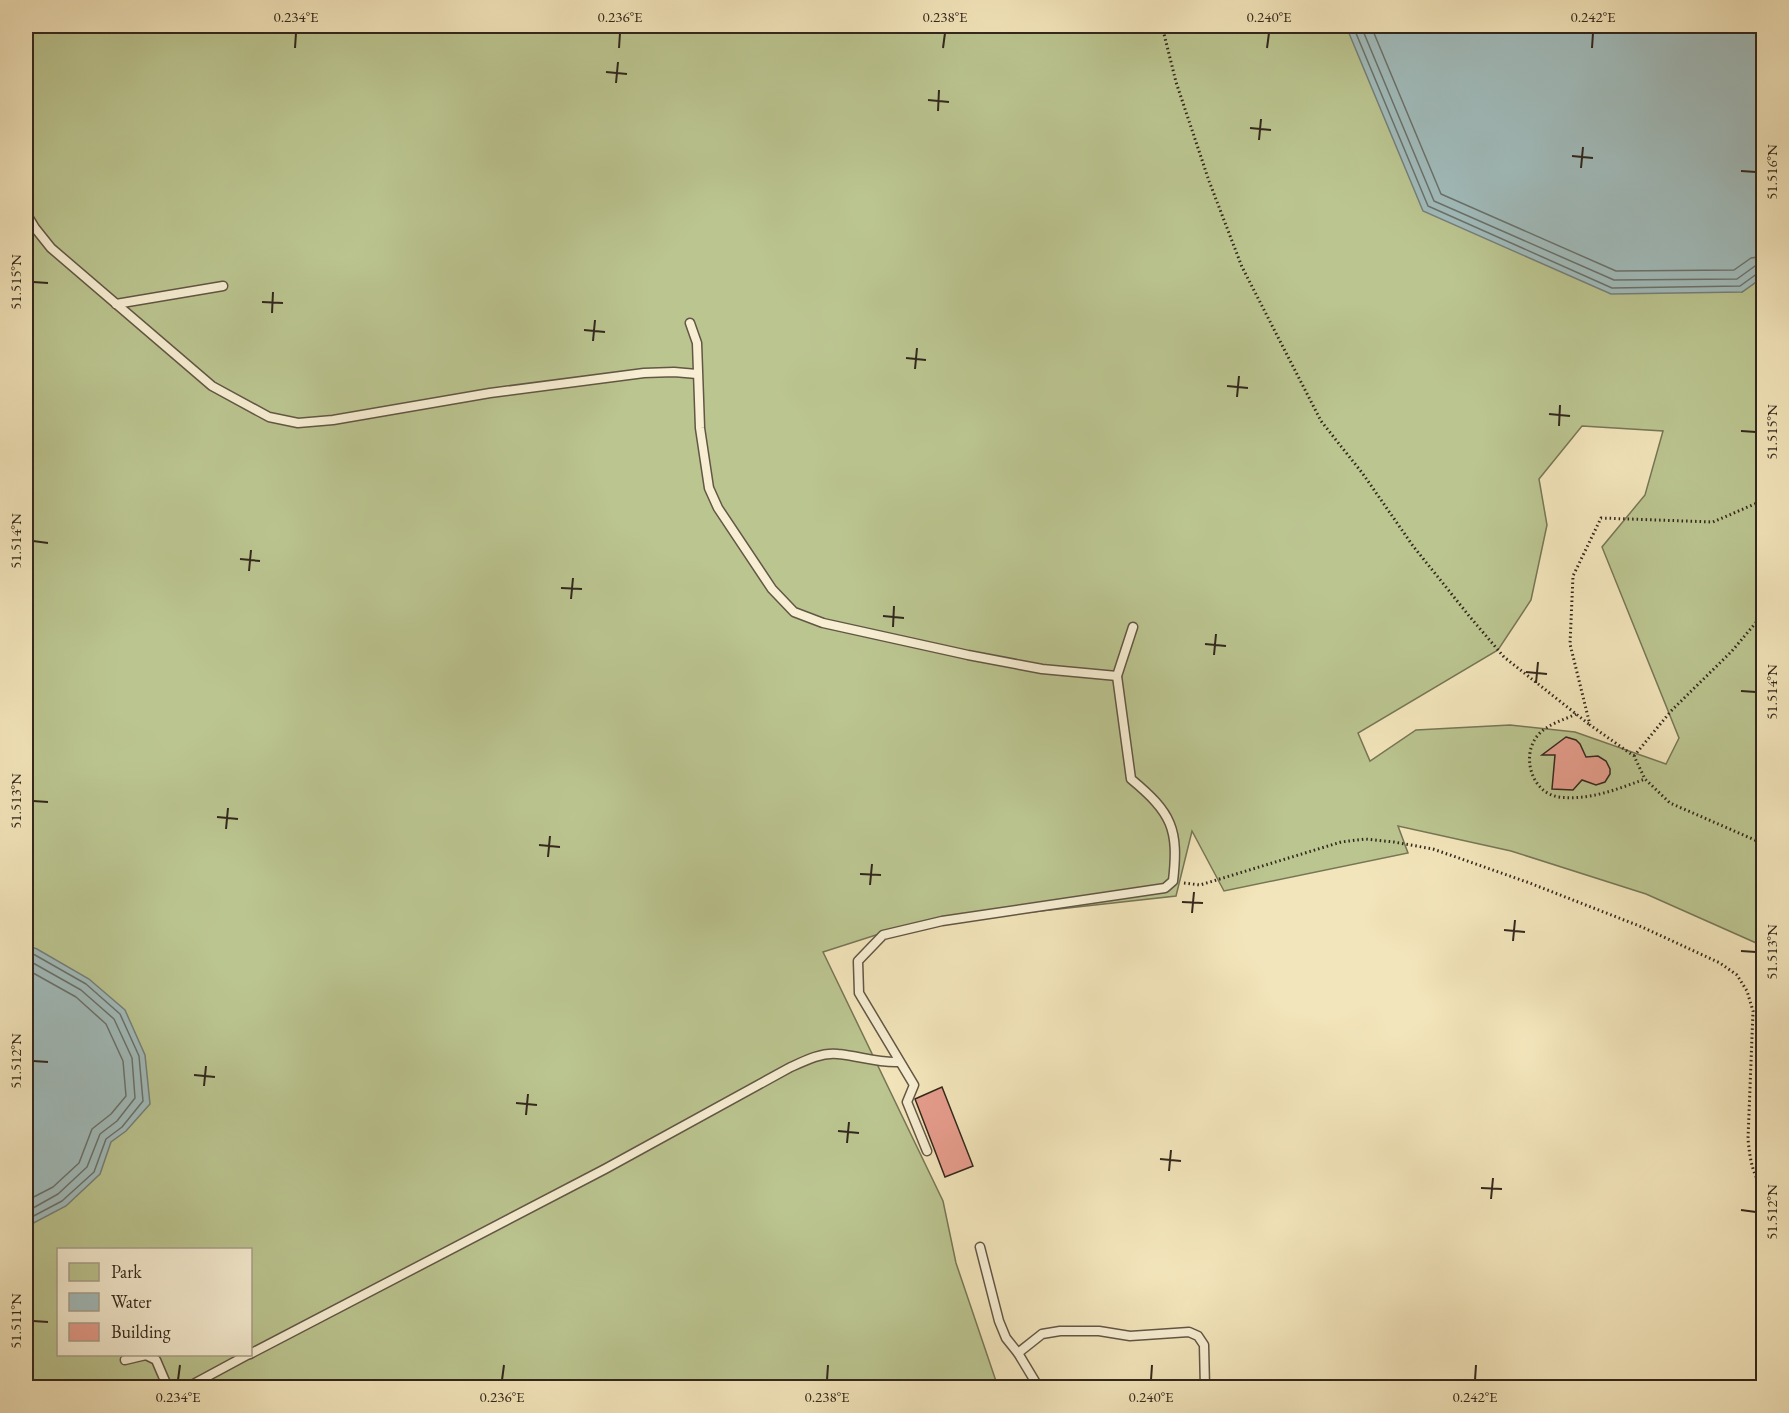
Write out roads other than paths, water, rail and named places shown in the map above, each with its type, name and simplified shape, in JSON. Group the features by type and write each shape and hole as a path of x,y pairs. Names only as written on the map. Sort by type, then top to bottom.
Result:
{"lane":[{"path":"26,213 51,248 212,386 269,417 298,423 333,420 490,393 644,373 697,374"},
{"path":"116,304 223,286"},
{"path":"690,323 697,343 700,428 709,488 718,508 772,589 794,612 823,623 968,655 1042,669 1118,676"},
{"path":"927,1151 907,1102 914,1085 859,993 858,961 883,935 942,921 1165,888 1173,881 1176,852 1172,825 1155,799 1131,780 1118,676 1133,627"},
{"path":"252,1353 605,1169 789,1068 815,1057 837,1054 881,1063 899,1062"},
{"path":"980,1247 999,1321 1006,1338 1039,1388"},
{"path":"1018,1353 1042,1334 1059,1331 1099,1331 1130,1336 1189,1332 1198,1336 1204,1345 1205,1388"},
{"path":"125,1360 136,1356"},
{"path":"148,1356 156,1360 168,1385"},
{"path":"186,1388 246,1356"}],"water":[{"path":"1346,26 1763,26 1763,277 1742,292 1611,294 1423,211"},
{"path":"26,945 89,979 125,1010 145,1055 150,1104 126,1131 111,1142 100,1174 66,1206 26,1227"}]}
